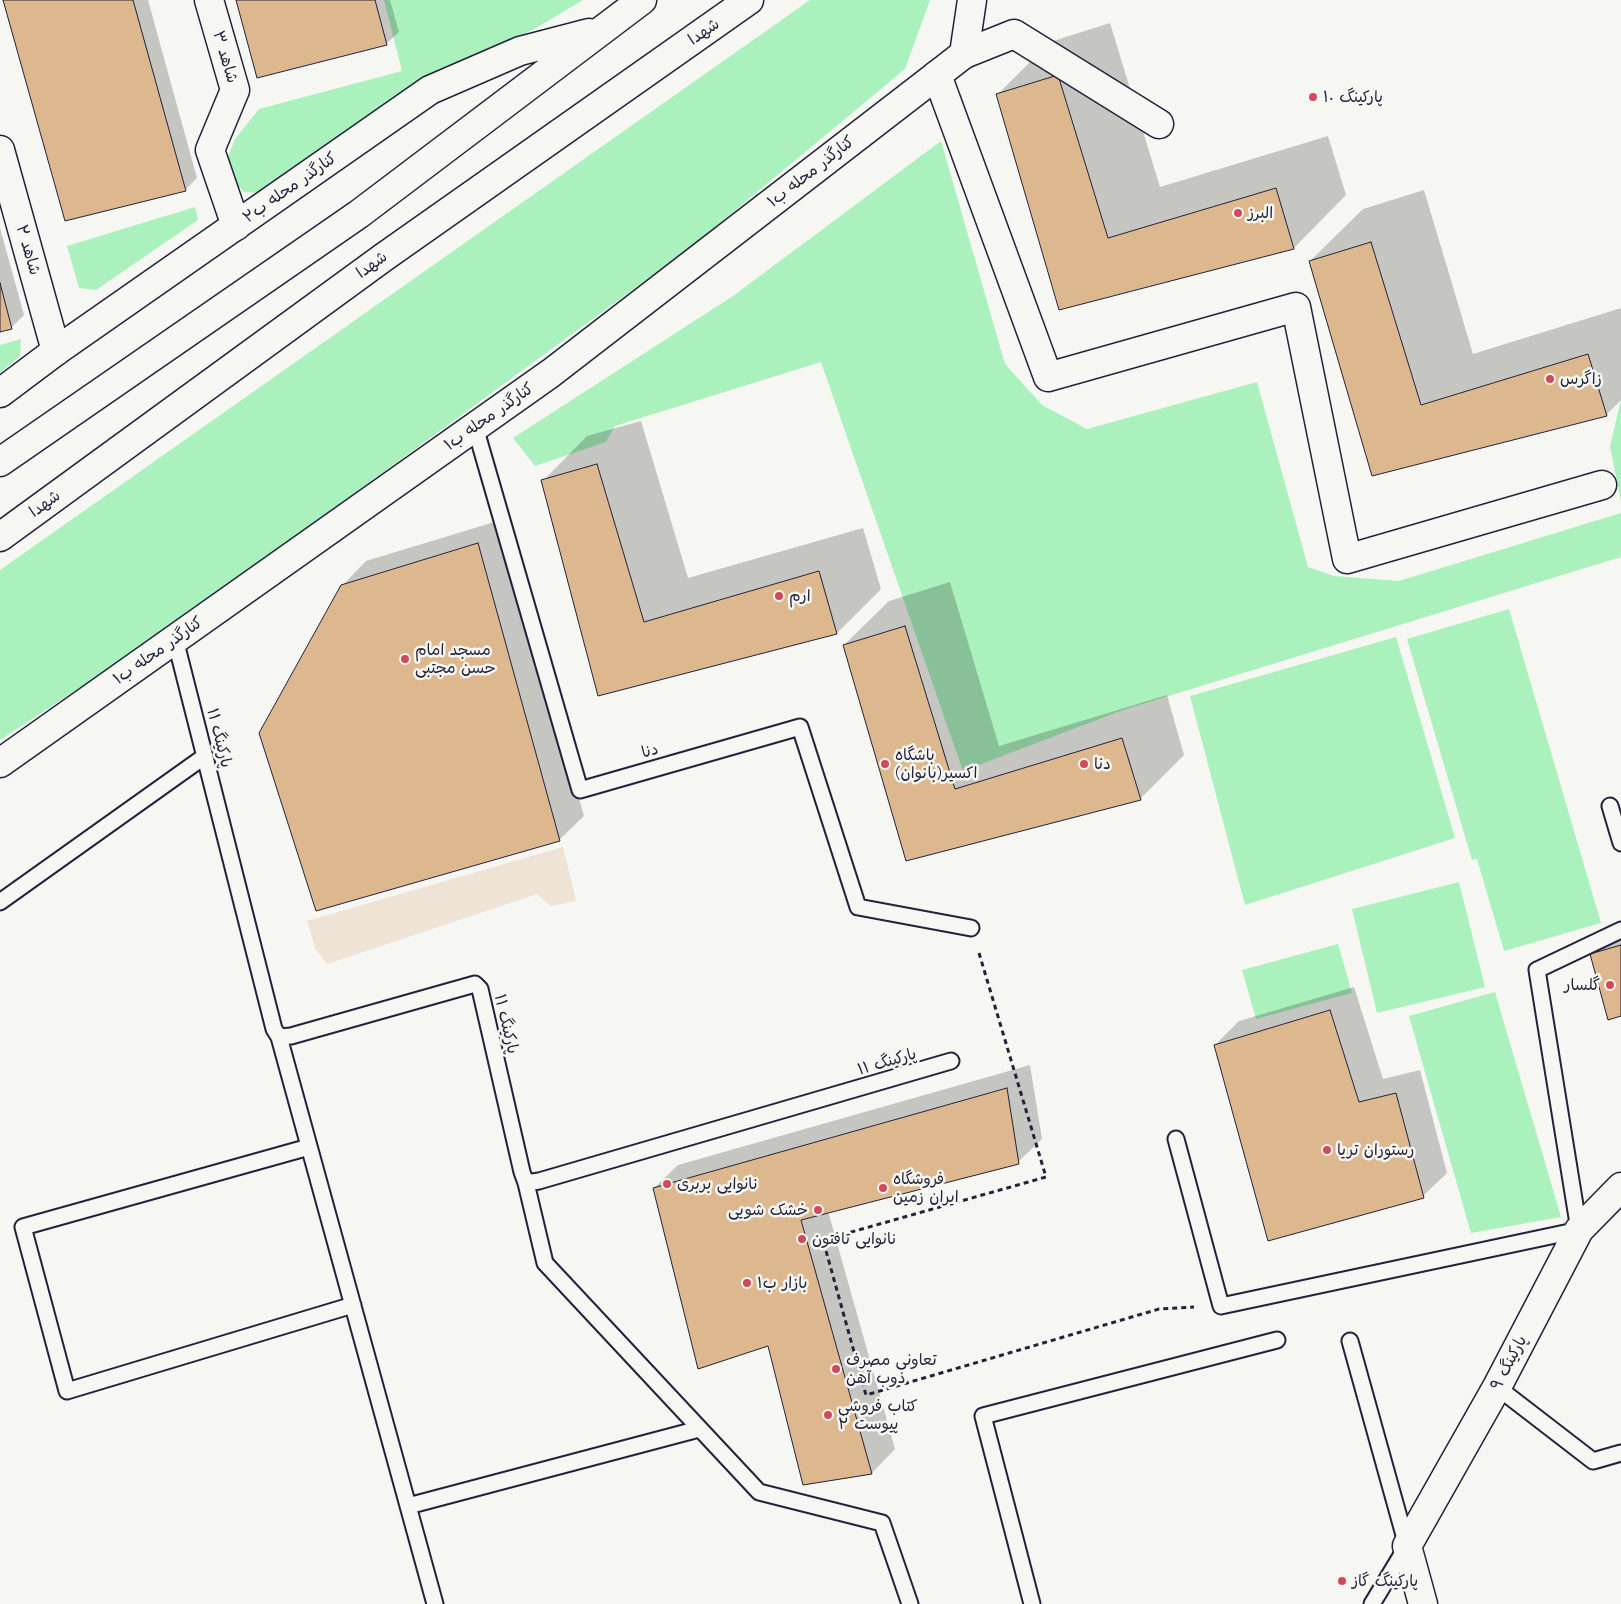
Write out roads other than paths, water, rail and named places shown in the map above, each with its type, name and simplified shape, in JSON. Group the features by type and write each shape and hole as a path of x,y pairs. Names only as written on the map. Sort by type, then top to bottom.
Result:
{"street":[{"name":"شاهد ۳","path":"209,0 235,90 210,150 236,226"},
{"path":"0,462 359,214 642,0"},
{"name":"شهدا","path":"0,537 384,257 749,0"},
{"path":"964,54 972,0"},
{"name":"کنارگذر محله ب۲","path":"0,393 56,351 430,90 520,51 603,30"},
{"path":"964,54 1014,34 1159,124"},
{"name":"کنارگذر محله ب۱","path":"0,763 551,373 964,54"},
{"path":"937,75 1048,376 1296,307 1346,559 1602,486"},
{"name":"شاهد ۲","path":"0,150 56,351"},
{"name":"پارکینگ ۹","path":"1407,1546 1497,1387 1579,1230 1621,1187"},
{"path":"1407,1546 1423,1604"}],"lane":[{"name":"دنا","path":"475,427 580,790 800,727 858,907 971,928"},
{"name":"پارکینگ ۱۱","path":"175,639 274,1030 279,1037 291,1036 475,984 480,989 526,1183 951,1061"},
{"path":"0,902 205,756"},
{"path":"1610,806 1621,843"},
{"path":"1176,1139 1221,1306 1579,1230 1537,970 1621,930"},
{"path":"279,1037 435,1604"},
{"path":"309,1147 23,1227 67,1391 353,1305"},
{"path":"526,1183 545,1262 699,1430 759,1492 882,1523 910,1604"},
{"path":"1032,1604 983,1416 1277,1340"},
{"path":"1350,1341 1407,1546 1372,1604"},
{"path":"1497,1387 1593,1461 1621,1452"},
{"path":"408,1506 699,1430"}],"place":[{"name":"پارکینگ ۱۰","path":"1313,97"},
{"name":"البرز","path":"1238,213"},
{"name":"زاگرس","path":"1550,379"},
{"name":"ارم","path":"779,596"},
{"name":"مسجد امام حسن مجتبی","path":"405,659"},
{"name":"باشگاه اکسیر(بانوان)","path":"885,764"},
{"name":"دنا","path":"1084,764"},
{"name":"گلسار","path":"1610,985"},
{"name":"رستوران تریا","path":"1327,1150"},
{"name":"نانوایی بربری","path":"667,1184"},
{"name":"فروشگاه ایران زمین","path":"883,1188"},
{"name":"خشک شویی","path":"818,1210"},
{"name":"نانوایی تافتون","path":"802,1239"},
{"name":"بازار ب۱","path":"747,1283"},
{"name":"تعاونی مصرف ذوب آهن","path":"836,1369"},
{"name":"کتاب فروشی پیوست ۲","path":"828,1415"},
{"name":"پارکینگ گاز","path":"1342,1581"}]}
